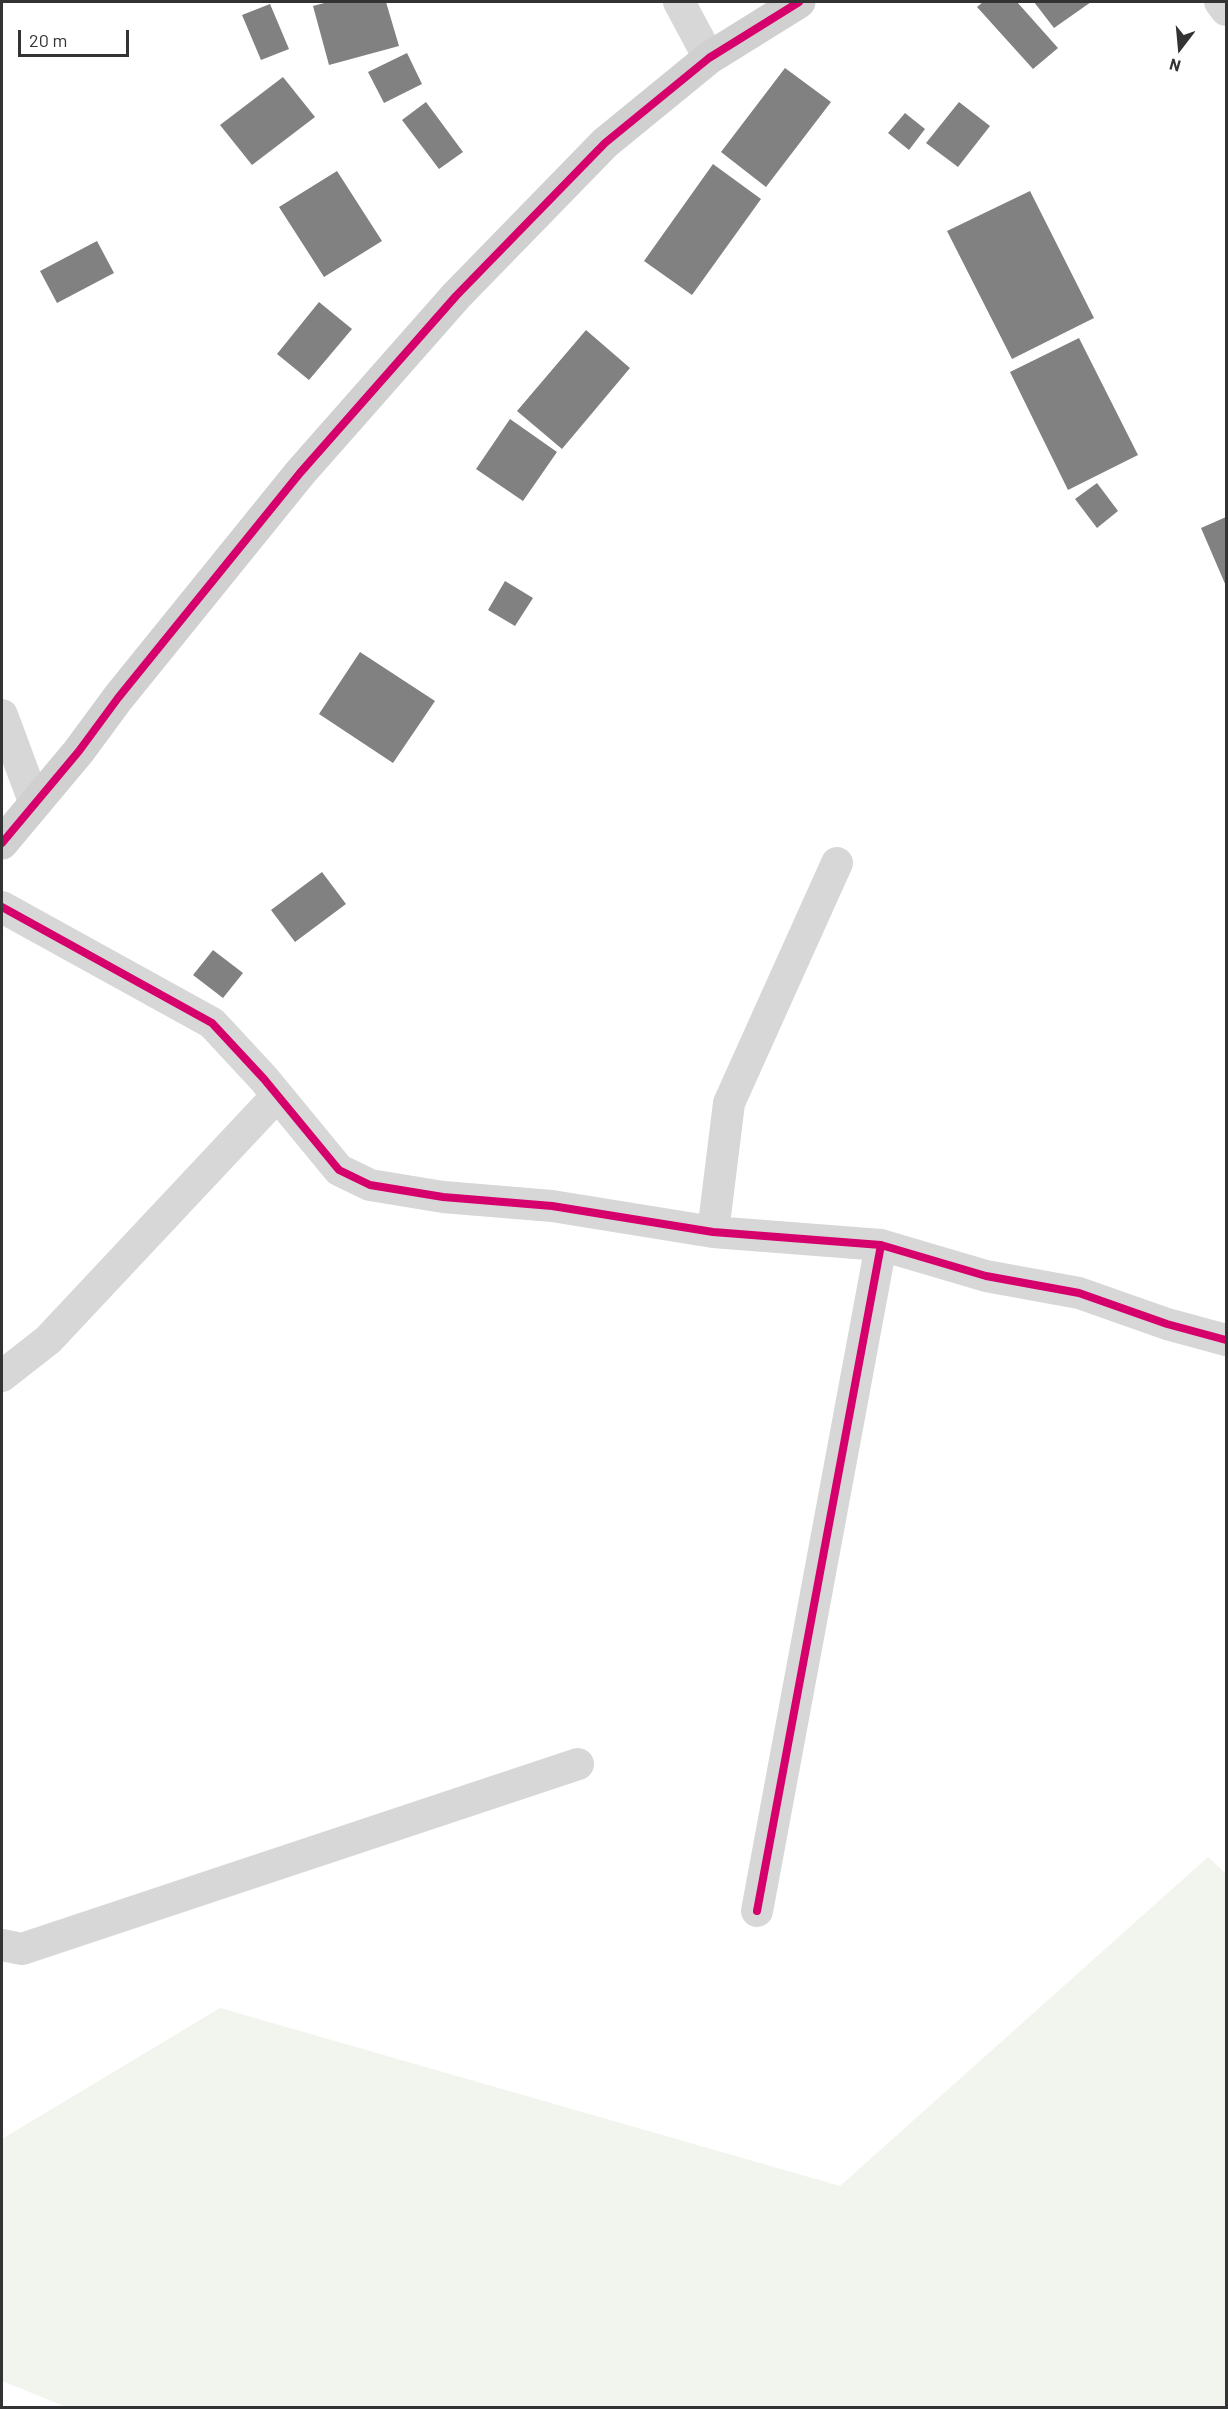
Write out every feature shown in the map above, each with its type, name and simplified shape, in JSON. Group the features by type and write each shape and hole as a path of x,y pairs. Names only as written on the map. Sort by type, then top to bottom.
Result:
{"street":[{"path":"679,2 709,58"},
{"path":"1220,2 1227,10"},
{"path":"2,843 300,473 456,296 605,143 709,58 789,4"},
{"path":"2,716 35,804"},
{"path":"713,1232 729,1103 837,863"},
{"path":"2,907 212,1023 264,1079 276,1097 339,1170 370,1185 443,1197 552,1206 713,1232 880,1245 986,1275 1079,1293 1167,1324 1227,1340"},
{"path":"2,1376 48,1340 276,1097"},
{"path":"757,1911 880,1245"},
{"path":"2,1945 22,1949 578,1764"}],"shaded area":[{"path":"1208,1857 1226,1874 1226,2407 69,2408 2,2381 2,2139 220,2008 840,2186"}],"building":[{"path":"328,2 386,2 399,46 329,65 313,6"},
{"path":"983,2 1017,2 1058,48 1033,69 977,7"},
{"path":"1034,2 1091,2 1054,28"},
{"path":"270,4 289,49 261,60 242,15"},
{"path":"407,53 422,84 384,103 368,72"},
{"path":"785,68 831,102 766,187 721,152"},
{"path":"283,77 315,117 252,165 220,125"},
{"path":"426,102 463,152 439,169 402,120"},
{"path":"959,102 990,126 958,167 926,143"},
{"path":"905,113 925,129 909,150 888,133"},
{"path":"713,164 761,199 692,295 644,261"},
{"path":"337,171 382,241 324,277 279,207"},
{"path":"1030,191 1094,318 1012,359 947,231"},
{"path":"97,241 114,273 57,303 40,271"},
{"path":"319,302 352,329 309,380 277,354"},
{"path":"586,330 630,368 562,449 517,411"},
{"path":"1079,338 1138,455 1068,490 1010,372"},
{"path":"510,419 557,452 523,501 476,469"},
{"path":"1097,483 1118,511 1097,528 1075,499"},
{"path":"1226,517 1226,586 1201,528"},
{"path":"505,581 533,598 515,626 488,610"},
{"path":"360,652 435,701 393,763 319,714"},
{"path":"322,872 346,904 295,942 271,910"},
{"path":"213,950 243,973 223,998 193,975"}],"cycle path":[{"path":"2,843 79,751 118,698 300,473 456,296 605,143 709,58 799,2"},
{"path":"2,907 212,1023 264,1079 339,1170 370,1185 443,1197 552,1206 713,1232 881,1245 986,1276 1079,1293 1167,1324 1226,1340"},
{"path":"757,1911 881,1245"}]}
